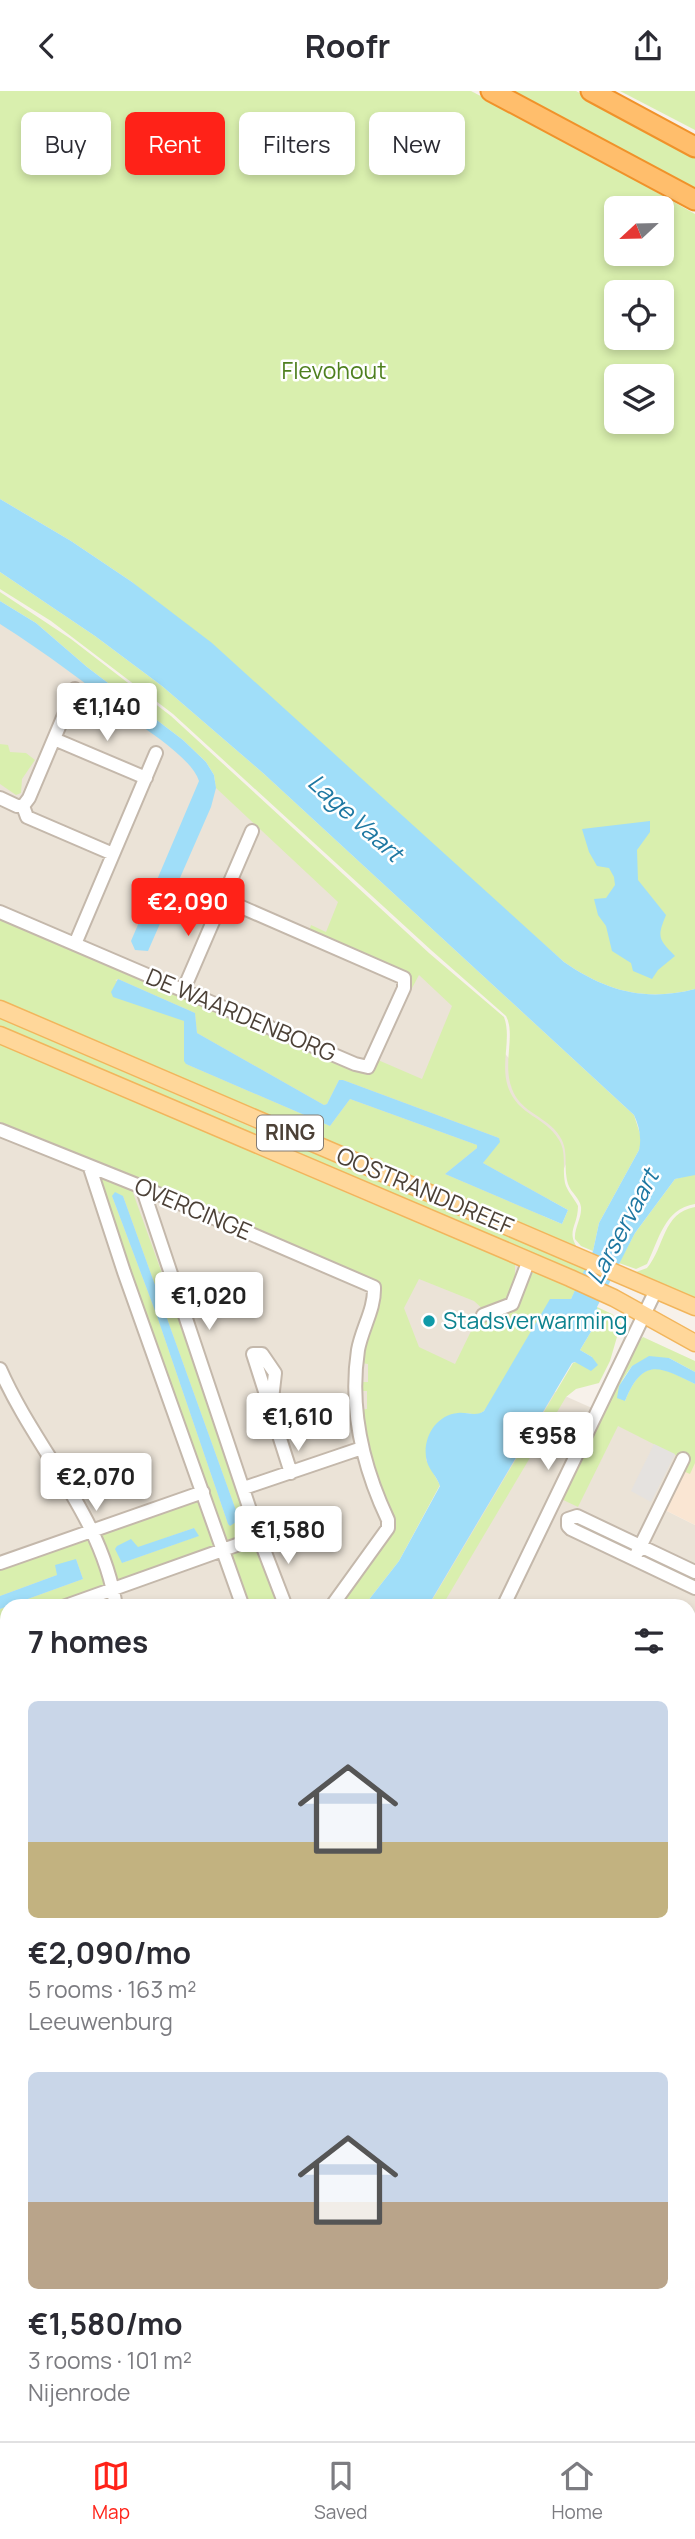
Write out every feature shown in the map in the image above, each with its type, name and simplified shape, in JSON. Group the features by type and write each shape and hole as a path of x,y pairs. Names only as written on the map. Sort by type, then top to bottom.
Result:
{"highway":[{"path":"491,91 695,200"},
{"path":"591,91 695,147"}],"main road":[{"name":"OOSTRANDDREEF","path":"0,1009 695,1307"},
{"name":"OOSTRANDDREEF","path":"0,1035 570,1278 614,1298 695,1343"}],"street":[{"path":"23,806 75,689"},
{"path":"54,739 145,778"},
{"path":"75,944 156,753"},
{"path":"0,798 23,806"},
{"path":"23,806 27,817 113,854"},
{"path":"183,991 252,831"},
{"name":"DE WAARDENBORG","path":"0,912 367,1067 404,988 404,978 223,899"},
{"name":"OVERCINGE","path":"0,1130 142,1187 374,1287 375,1298 358,1349 358,1422 362,1448"},
{"path":"90,1168 124,1272 240,1599"},
{"path":"142,1187 259,1537 283,1599"},
{"name":"OOSTRANDDREEF","path":"483,1315 512,1304 529,1260"},
{"path":"507,1599 656,1290"},
{"path":"0,1369 10,1393 77,1502 92,1532 115,1599"},
{"path":"271,1408 291,1472"},
{"path":"244,1488 362,1448 372,1485 388,1520 388,1528 337,1599"},
{"path":"634,1559 683,1459"},
{"path":"0,1563 203,1492"},
{"path":"695,1572 578,1516 568,1519 571,1529 695,1588"},
{"path":"87,1599 259,1537"}],"shaded area":[{"path":"0,614 144,721 441,980 578,1138 493,1323 418,1509 357,1599 0,1599"},
{"path":"547,1388 693,1453 665,1510 695,1525 695,1599 417,1599"},
{"path":"654,1444 675,1454 651,1502 631,1491"},
{"path":"689,1457 695,1460 695,1525 665,1510"}],"green space":[{"name":"Flevohout","path":"0,91 471,91 663,196 604,196 604,266 674,266 674,202 695,214 695,989 659,994 626,991 595,980 564,962 132,582 71,541 0,499"},
{"path":"500,91 576,91 695,156 695,193"},
{"path":"620,91 695,91 695,130"},
{"path":"0,572 95,636 162,686 263,773 634,1115 642,1140 639,1150 599,1223 593,1251 581,1246 575,1239 581,1207 568,1184 565,1149 560,1136 525,1107 512,1089 508,1069 510,1032 506,1016 173,714 51,621 0,589"},
{"path":"0,592 71,639 171,716 429,953 504,1017 508,1087 518,1104 547,1126 559,1140 564,1155 565,1183 578,1206 573,1238 579,1250 0,1002 0,918 366,1073 369,1073 378,1060 422,1079 452,1006 419,975 411,990 408,989 411,981 409,975 309,931 311,925 326,932 338,902 216,788 214,775 206,762 183,740 87,667 36,623 0,601","holes":["115,980 195,1013 197,1033 324,1105 339,1080 343,1080 499,1138 483,1163 568,1210 562,1224 445,1174 477,1148 477,1145 350,1099 330,1126 186,1064 184,1021"]},
{"path":"0,744 8,745 10,752 26,753 35,760 22,779 21,793 16,795 0,784"},
{"path":"0,1018 251,1127 586,1267 582,1276 0,1028"},
{"path":"0,1043 363,1200 515,1262 515,1279 506,1302 485,1311 474,1301 419,1279 404,1308 419,1347 455,1364 473,1327 486,1321 486,1317 514,1307 529,1274 541,1272 576,1289 484,1411 478,1415 466,1413 428,1438 426,1460 440,1485 399,1561 369,1599 341,1599 393,1523 379,1493 360,1410 367,1409 367,1391 359,1391 359,1382 368,1382 368,1364 361,1363 381,1285 0,1122"},
{"path":"95,1174 132,1190 254,1529 241,1539 224,1539","holes":["112,1196 123,1196 238,1516 231,1525 228,1524 157,1316"]},
{"path":"693,1174 695,1204 676,1212 669,1219 647,1264 636,1269 619,1263 635,1233 675,1179"},
{"path":"695,1207 695,1301 626,1271 636,1272 647,1268 670,1223 684,1210"},
{"path":"597,1307 612,1314 621,1323 610,1361 599,1383 576,1389 566,1397 446,1599 433,1599 573,1363 592,1357 580,1350 598,1320"},
{"path":"643,1337 695,1361 695,1372 669,1358 632,1366 621,1383 620,1392 625,1401 638,1377 653,1369 671,1372 695,1384 695,1463 690,1474 683,1471 687,1461 618,1426 578,1507 559,1498 634,1346"},
{"path":"201,1499 215,1545 212,1549 122,1580 114,1579 99,1538 100,1533","holes":["194,1528 198,1536 122,1563 137,1548"]},
{"path":"89,1537 105,1585 67,1599 28,1599 83,1579 76,1559 57,1575 0,1596 0,1568"},
{"path":"259,1541 280,1599 246,1599 230,1555 234,1550"}],"water":[{"path":"0,499 71,541 132,582 212,643 564,962 595,980 627,991 659,994 695,989 695,1175 675,1179 635,1233 597,1307 598,1320 580,1350 592,1357 598,1365 591,1371 572,1363 432,1599 369,1599 399,1561 440,1486 427,1462 428,1437 443,1418 458,1413 478,1414 484,1411 550,1299 571,1299 593,1251 599,1223 639,1150 640,1137 636,1119 263,773 162,686 95,636 0,572"},
{"path":"0,601 36,623 87,667 183,740 206,762 214,775 216,788 211,807 148,951 135,950 131,941 199,781 188,764 170,747 34,646 0,624"},
{"path":"650,821 650,832 637,850 638,880 666,915 660,933 665,946 675,956 658,970 652,979 633,971 631,963 612,951 606,926 598,915 594,899 606,898 615,885 614,877 609,868 597,866 589,852 582,829"},
{"path":"118,979 195,1013 197,1033 324,1105 339,1080 343,1080 499,1138 500,1142 483,1163 568,1210 562,1224 445,1174 477,1148 477,1145 350,1099 330,1126 186,1064 184,1021 113,997 111,992"},
{"path":"115,1192 123,1196 238,1516 239,1520 230,1526 112,1196"},
{"path":"649,1356 669,1358 695,1372 695,1384 671,1373 653,1369 638,1377 625,1401 617,1398 619,1386 632,1366"},
{"path":"194,1528 199,1536 122,1563 115,1549 131,1539 138,1547"},
{"path":"76,1559 83,1579 28,1599 0,1599 0,1596 57,1575 55,1565"}],"place":[{"name":"Stadsverwarming","path":"429,1321"}],"water label":[{"name":"Lage Vaart","path":"355,818"},
{"name":"Larservaart","path":"623,1227"}]}
